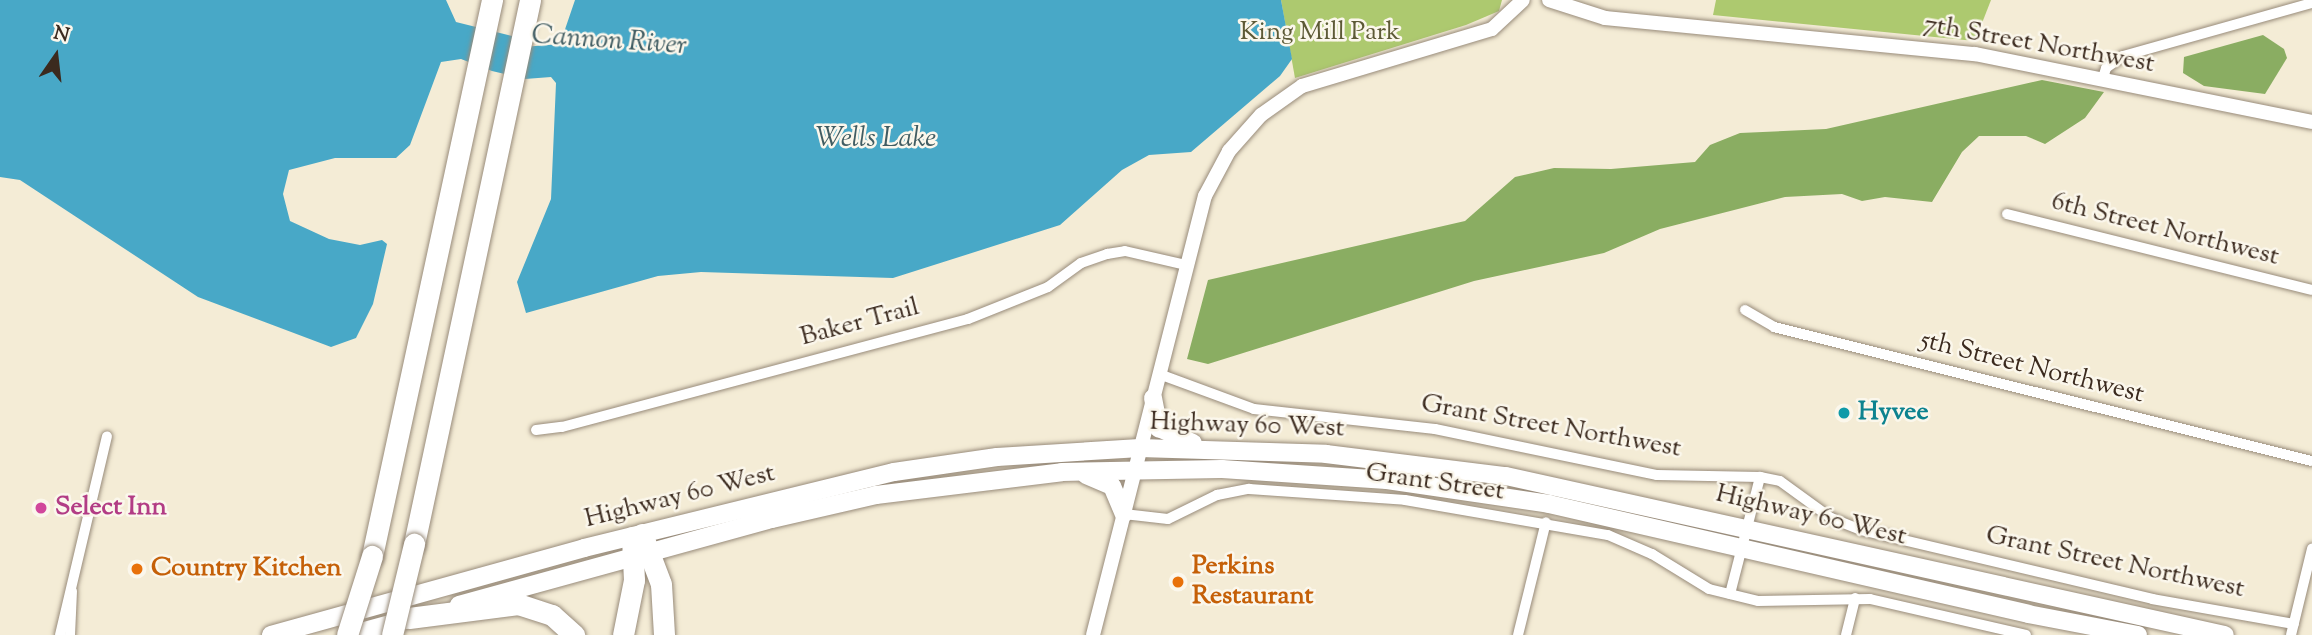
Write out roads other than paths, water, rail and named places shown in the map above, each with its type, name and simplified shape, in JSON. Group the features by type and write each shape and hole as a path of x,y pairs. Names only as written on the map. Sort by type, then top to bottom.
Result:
{"highway":[{"path":"391,635 414,544 530,0"},
{"path":"350,635 372,556 490,10"},
{"path":"414,544 404,627 518,604 551,615 574,635"},
{"path":"623,635 640,544"},
{"path":"640,544 661,584 664,635"}],"main road":[{"path":"1153,398 1156,421 1164,432 1227,449"},
{"name":"Highway 60 West","path":"271,635 640,544 919,467 1140,448 1326,454 1493,474 1748,527 2225,635"},
{"name":"Highway 60 West","path":"350,635 404,627 640,544 876,495 1062,472 1135,468 1304,473 1469,491 1563,507 2028,614 2138,635"},
{"path":"1062,472 1108,482 1121,499 1124,514"}],"street":[{"path":"1093,635 1186,265 1215,172 1261,115 1302,86 1492,29 1523,0"},
{"name":"7th Street Northwest","path":"1549,0 1605,18 1975,54 2312,122"},
{"path":"2103,78 2106,68 2123,57 2312,3"},
{"name":"6th Street Northwest","path":"2007,214 2312,290"},
{"name":"Baker Trail","path":"536,430 596,419 968,318 1048,287 1082,263 1107,254 1125,251 1186,265"},
{"name":"5th Street Northwest","path":"1745,310 1774,327 2312,461"},
{"name":"Grant Street Northwest","path":"1159,374 1254,409 1457,432 1657,475 1760,477 1780,481 1831,518 1861,530 2152,599 2292,629"},
{"path":"60,635 107,436"},
{"path":"1730,594 1760,477"},
{"name":"Grant Street","path":"1124,514 1168,519 1217,495 1264,488 1405,500 1546,522 1631,543 1689,579 1730,594 1776,604 1855,598 2026,635"},
{"path":"1518,635 1546,522"},
{"path":"2292,629 2312,549"},
{"path":"70,635 72,591"},
{"path":"1846,635 1855,598"}],"water":[{"name":"Wells Lake","path":"0,0 446,0 456,22 524,39 523,47 560,44 575,0 1281,0 1292,59 1280,76 1191,152 1149,155 1122,170 1060,225 893,278 701,272 658,276 526,313 517,282 551,199 556,83 551,77 525,79 492,71 461,59 441,62 410,145 396,158 335,158 289,170 283,194 290,221 329,239 360,245 382,240 387,244 373,304 356,338 331,347 198,297 20,180 0,177"}],"place":[{"name":"Hyvee","path":"1844,413"},
{"name":"Select Inn","path":"41,508"},
{"name":"Country Kitchen","path":"137,569"},
{"name":"Perkins Restaurant","path":"1178,582"}],"park label":[{"name":"King Mill Park","path":"1320,33"}],"water label":[{"name":"Cannon River","path":"609,41"}]}
